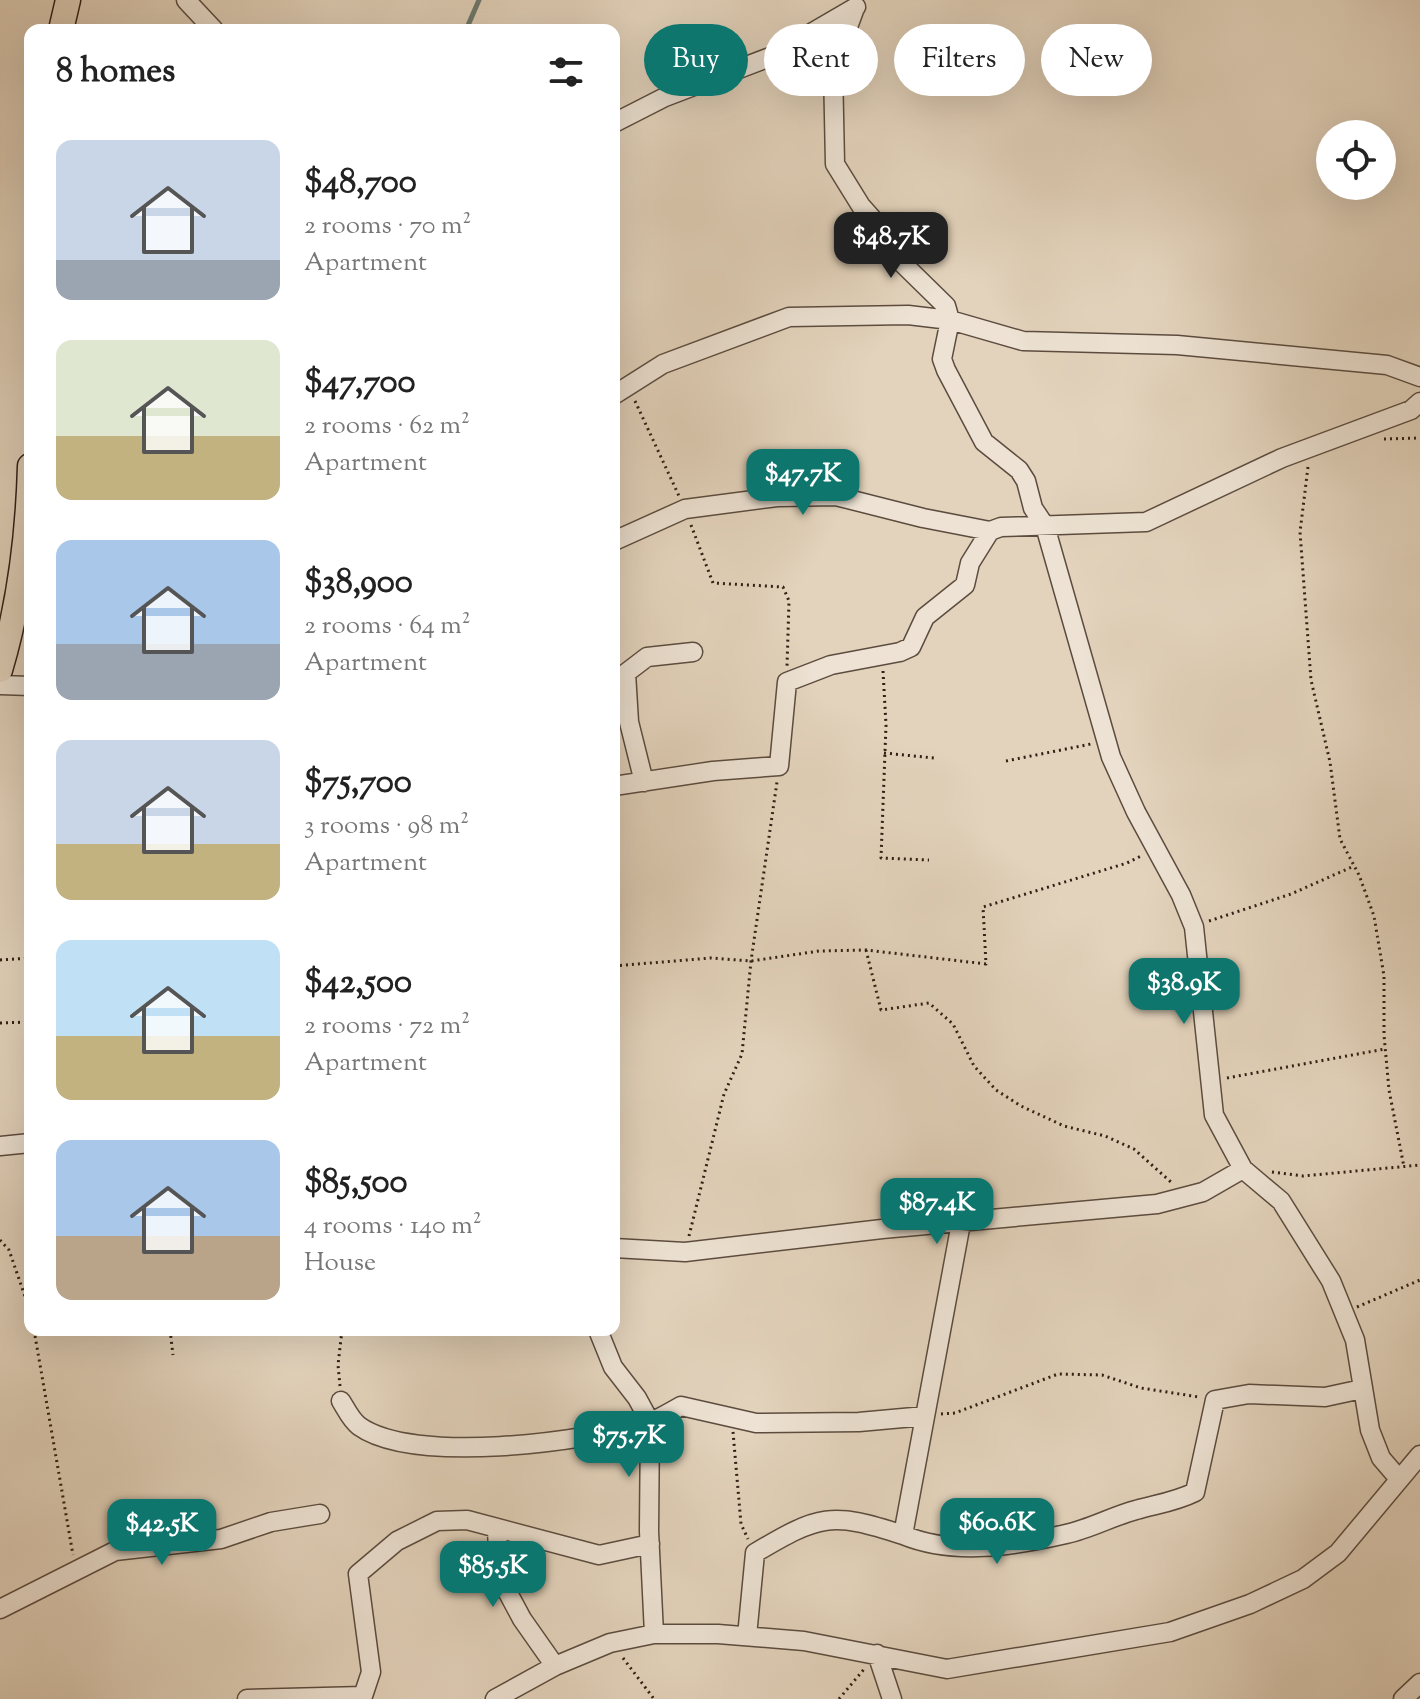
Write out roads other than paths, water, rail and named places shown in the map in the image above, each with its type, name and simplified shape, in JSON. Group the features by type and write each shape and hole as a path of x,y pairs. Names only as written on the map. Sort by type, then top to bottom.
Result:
{"main road":[{"path":"62,24 68,0"},
{"path":"0,670 16,617 24,559"}],"street":[{"path":"186,0 202,22"},
{"path":"620,120 665,97 770,57 860,4"},
{"path":"860,4 833,68 835,164 861,206 885,233 897,258 946,306 950,320 942,359 946,370 984,442 1019,470 1026,481 1033,508 1045,526 1107,741 1136,812 1157,848 1194,927 1214,1115 1243,1169 1281,1201 1331,1281 1346,1311 1362,1368 1362,1389 1370,1430 1381,1458 1399,1479"},
{"path":"621,390 663,364 789,317 908,315 950,320 1023,341 1206,348 1387,365 1420,377"},
{"path":"620,538 685,509 777,497 836,496 990,531 1146,522 1310,447 1411,410 1420,402"},
{"path":"620,785 713,771 779,766 787,682 831,665 911,647 925,617 965,585 970,563 990,531"},
{"path":"644,782 629,722 626,673 647,657 693,652"},
{"path":"0,685 24,686"},
{"path":"0,1146 24,1144"},
{"path":"620,1248 685,1252 882,1229 1157,1204 1203,1192 1243,1169"},
{"path":"903,1535 961,1223"},
{"path":"600,1336 613,1367 637,1398 650,1422 654,1634"},
{"path":"747,1636 755,1553 784,1536 826,1518 862,1521 923,1543 962,1549 1068,1534 1135,1510 1173,1503 1195,1492 1215,1400 1261,1393 1325,1397 1362,1389"},
{"path":"341,1401 356,1424 376,1436 421,1444 511,1448 650,1422 681,1406 770,1423 859,1422 925,1416"},
{"path":"495,1699 555,1666 610,1643 654,1634 804,1641 947,1669 1170,1632 1250,1604 1303,1579 1338,1553 1371,1518 1420,1455"},
{"path":"0,1609 115,1551 221,1539 271,1522 320,1514"},
{"path":"247,1699 363,1696 371,1672 358,1574 397,1541 437,1521 467,1520 599,1555 650,1544"},
{"path":"497,1529 499,1576 522,1619 555,1666"},
{"path":"877,1654 892,1699"},
{"path":"1403,1699 1420,1683"}],"waterway":[{"path":"469,24 479,0"}]}
